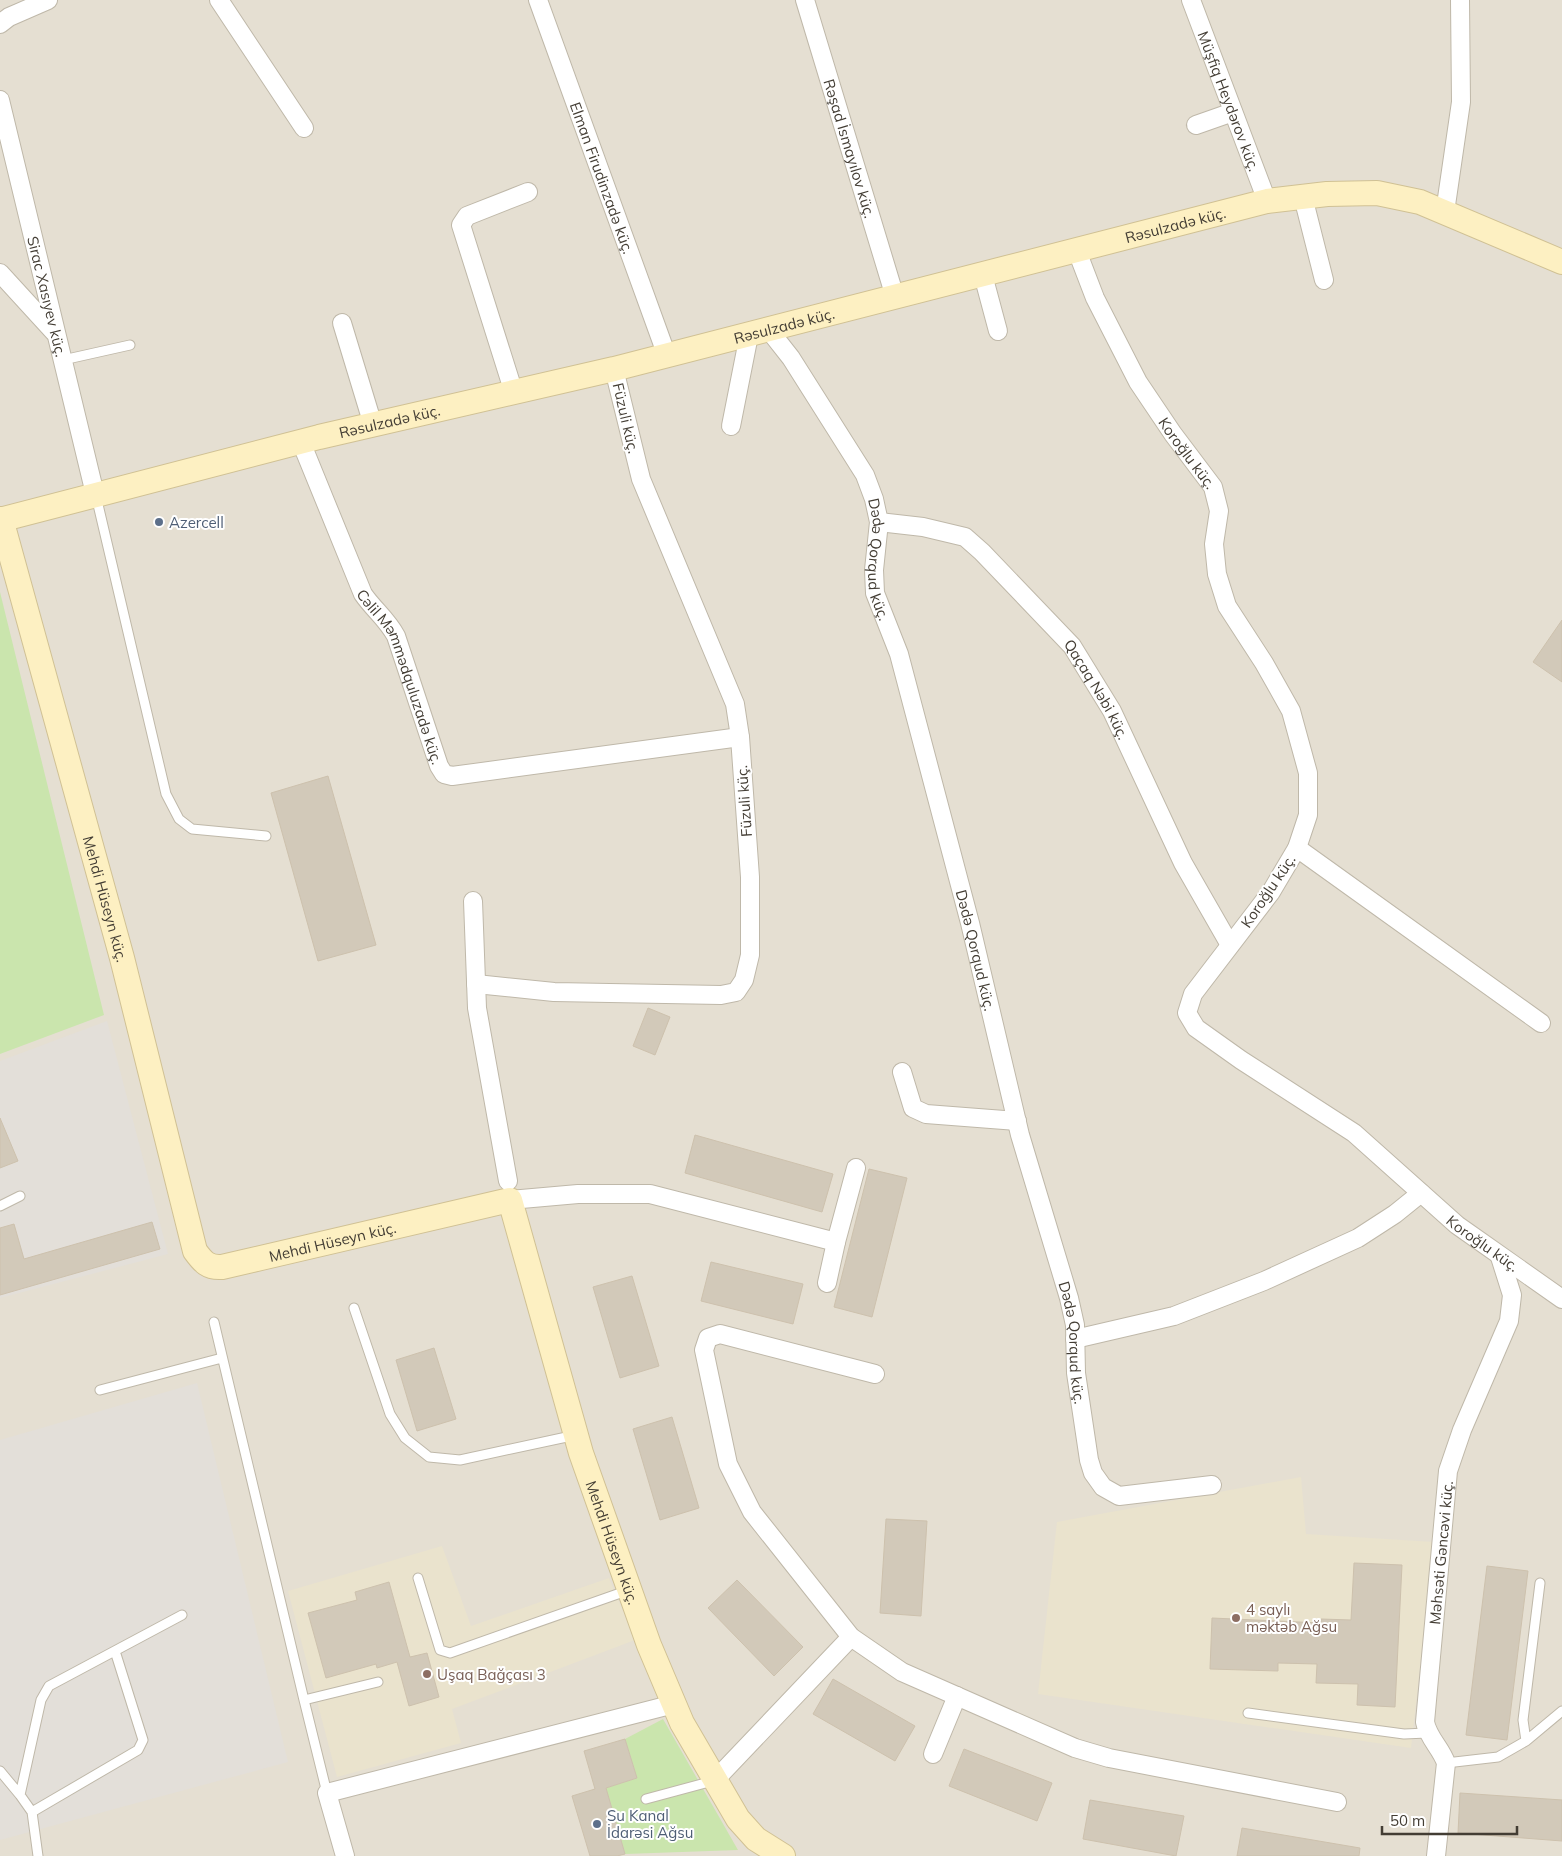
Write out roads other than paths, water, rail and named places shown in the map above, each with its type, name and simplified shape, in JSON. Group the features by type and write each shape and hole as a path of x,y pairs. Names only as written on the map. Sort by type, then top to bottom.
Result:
{"street":[{"path":"0,24 10,17 48,0"},
{"path":"218,0 304,128"},
{"name":"Elman Firudinzadə küç.","path":"538,0 668,356"},
{"name":"Rəşad İsmayılov küç.","path":"805,0 896,298"},
{"name":"Müşfiq Heydərov küç.","path":"1191,0 1267,201"},
{"path":"1445,212 1461,102 1460,0"},
{"name":"Sirac Xasıyev küç.","path":"0,100 95,494"},
{"path":"1196,125 1233,112"},
{"path":"514,393 461,225 467,216 528,192"},
{"name":"Rəsulzadə küç.","path":"0,520 301,442 668,356 1267,201 1326,194 1377,193 1420,202 1562,262"},
{"path":"1303,197 1324,280"},
{"name":"Koroğlu küç.","path":"1077,251 1095,298 1138,382 1173,434 1213,487 1219,511 1214,544 1219,582 1227,606 1264,663 1291,711 1308,773 1308,815 1297,848 1271,892 1193,994 1187,1013 1196,1028 1241,1060 1354,1133 1457,1225 1562,1299"},
{"path":"0,273 56,334"},
{"path":"983,275 998,330"},
{"path":"342,323 373,425"},
{"path":"731,426 759,332"},
{"name":"Dədə Qorqud küç.","path":"759,332 791,358 865,474 874,499 879,522 874,570 875,592 901,663 970,923 1017,1121 1069,1298 1075,1325 1076,1373 1089,1460 1093,1473 1103,1487 1119,1496 1212,1485"},
{"name":"Füzuli küç.","path":"476,984 554,992 721,994 736,992 744,980 750,955 750,877 740,737 735,704 641,479 614,369"},
{"name":"Cəlil Məmmədquluzadə küç.","path":"301,442 363,594 371,606 389,622 396,636 439,766 444,774 452,776 740,737"},
{"name":"Mehdi Hüseyn küç.","path":"0,520 122,958 195,1251 203,1262 212,1267 222,1267 509,1191 576,1435 648,1645 682,1723 738,1819 756,1839 783,1856"},
{"name":"Qaçaq Nəbi küç.","path":"879,522 924,527 965,538 982,552 1072,646 1112,710 1183,864 1230,945"},
{"path":"1297,848 1541,1023"},
{"path":"473,901 477,1008 509,1191 578,1194 650,1194 836,1242"},
{"path":"902,1072 913,1108 926,1114 1017,1121"},
{"path":"826,1284 856,1168"},
{"path":"1076,1339 1174,1316 1264,1281 1358,1238 1395,1214 1421,1193"},
{"name":"Məhsəti Gəncəvi küç.","path":"1427,1733 1426,1722 1448,1471 1462,1430 1509,1320 1512,1294 1500,1257"},
{"path":"875,1374 720,1334 708,1338 704,1350 728,1464 752,1512 852,1637 902,1672 1075,1748 1109,1758 1337,1802"},
{"path":"715,1780 852,1637"},
{"path":"933,1754 957,1696"},
{"path":"345,1856 327,1793 674,1704"},
{"path":"1427,1733 1442,1753 1446,1763 1436,1856"}],"lane":[{"path":"63,360 130,345"},
{"path":"95,494 166,794 179,819 192,829 266,836"},
{"path":"0,1206 20,1196"},
{"path":"354,1308 390,1414 405,1438 429,1457 460,1460 576,1435"},
{"path":"214,1322 327,1793"},
{"path":"100,1390 222,1358"},
{"path":"418,1578 440,1650 450,1653 630,1590"},
{"path":"1526,1741 1523,1720 1540,1583"},
{"path":"20,1795 41,1700 49,1686 182,1614"},
{"path":"32,1812 138,1750 143,1740 115,1651"},
{"path":"304,1700 378,1682"},
{"path":"1446,1763 1498,1757 1526,1741 1562,1710"},
{"path":"1248,1713 1404,1734 1427,1733"},
{"path":"0,1771 32,1812 38,1856"},
{"path":"646,1799 715,1780"}],"place":[{"name":"Azercell","path":"159,522"},
{"name":"4 saylı məktəb Ağsu","path":"1236,1618"},
{"name":"Uşaq Bağçası 3","path":"427,1674"},
{"name":"Su Kanal İdarəsi Ağsu","path":"597,1824"}]}
